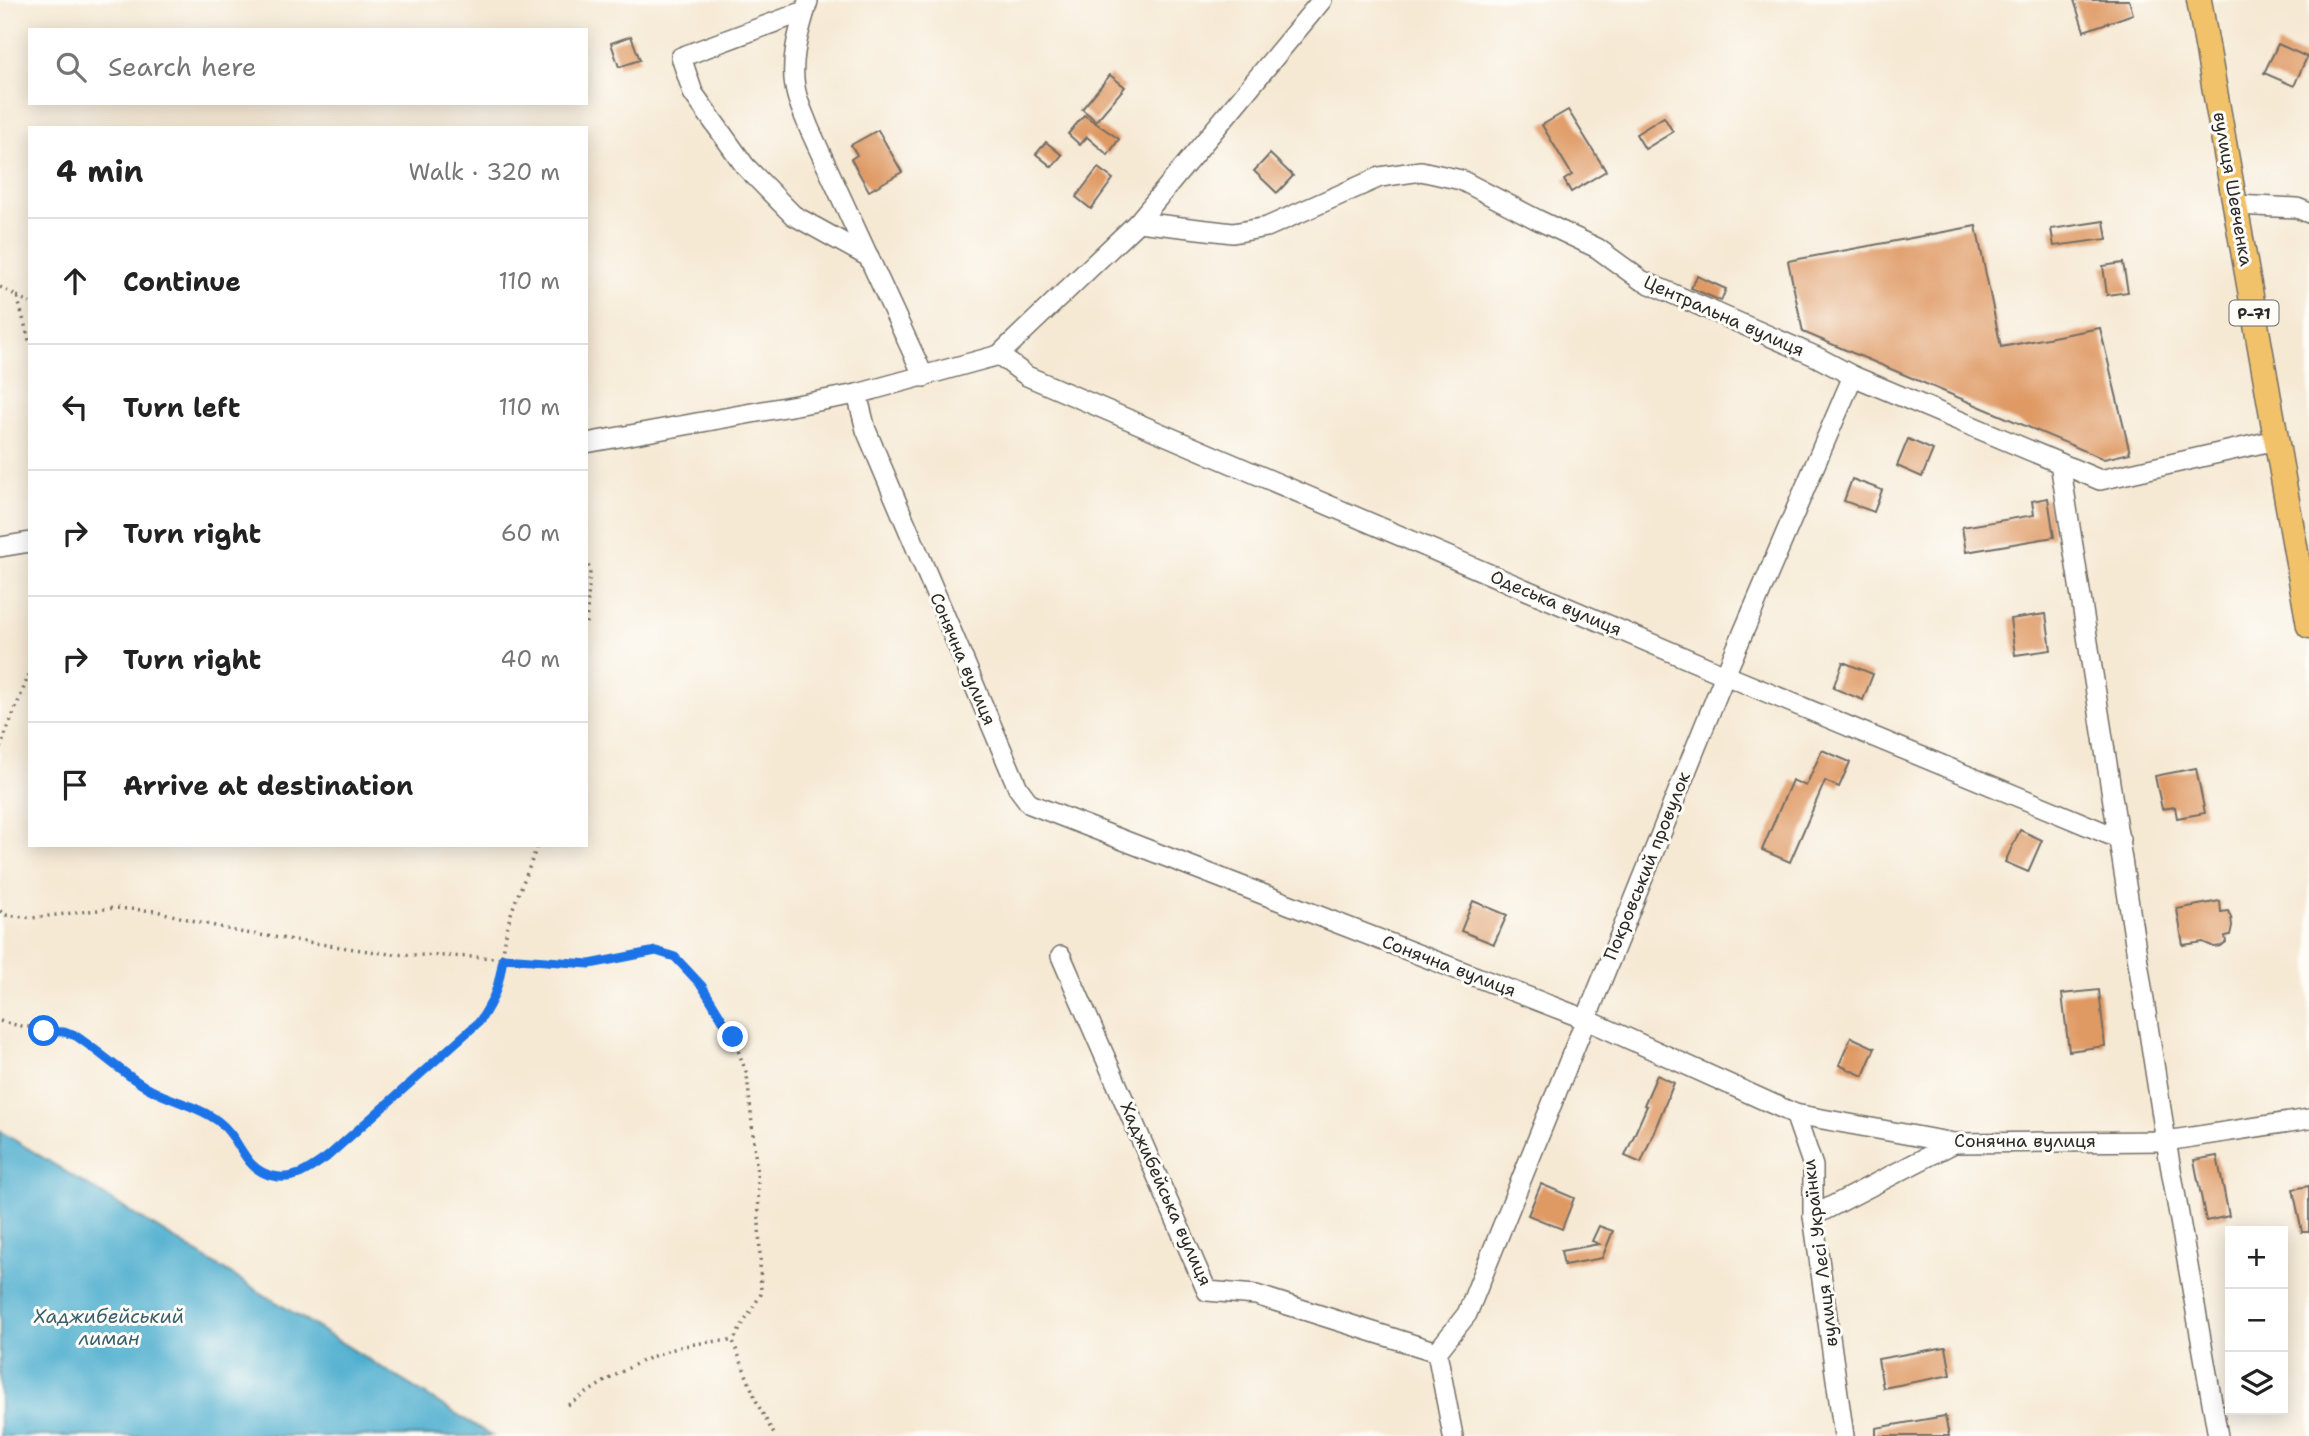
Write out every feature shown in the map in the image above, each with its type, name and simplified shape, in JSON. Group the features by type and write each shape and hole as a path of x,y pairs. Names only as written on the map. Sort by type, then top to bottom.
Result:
{"main road":[{"name":"вулиця Шевченка","path":"2199,0 2309,626"}],"street":[{"path":"588,443 857,394 999,355 1138,222 1322,0"},
{"path":"807,5 681,57 693,93 745,166 793,215 869,257"},
{"path":"807,5 797,37 793,65 796,94 809,128 924,377"},
{"name":"Центральна вулиця","path":"1138,222 1233,233 1267,227 1380,177 1420,171 1461,180 1597,248 1641,280 1815,356 1853,376 2100,480 2276,440"},
{"path":"2236,205 2297,208 2309,213"},
{"name":"Одеська вулиця","path":"999,355 1027,376 1725,675 2120,839"},
{"name":"Покровський провулок","path":"1437,1352 1467,1314 1725,675 1853,376"},
{"name":"Сонячна вулиця","path":"857,394 866,430 1018,788 1030,804 1585,1019 1795,1114 1955,1143 2165,1141 2309,1119"},
{"path":"2060,463 2165,1141 2218,1436"},
{"path":"0,547 28,542"},
{"name":"Хаджибейська вулиця","path":"1061,956 1207,1291 1256,1295 1437,1352"},
{"name":"вулиця Лесі Українки","path":"1795,1114 1813,1166 1813,1216 1844,1436"},
{"path":"1813,1216 1955,1143"},
{"path":"1437,1352 1453,1436"}],"path":[{"path":"0,287 28,302"},
{"path":"17,296 28,337"},
{"path":"588,565 588,598"},
{"path":"0,748 28,677"},
{"path":"0,1021 19,1027 76,1036 147,1087 220,1122 230,1132 250,1165 275,1177 290,1178 305,1172 327,1157 479,1022 499,987 508,927 536,847"},
{"path":"0,911 6,915 32,918 114,908 156,911 239,932 389,954 590,964 656,951 675,957 702,986 733,1037 747,1075 758,1183 761,1294 733,1341"},
{"path":"568,1405 616,1373 649,1356 681,1345 733,1341"},
{"path":"733,1341 758,1405 775,1436"}],"water":[{"name":"Хаджибейський лиман","path":"0,1131 492,1436 0,1436"}],"building":[{"path":"2074,0 2129,0 2133,14 2084,31"},
{"path":"631,36 640,60 619,67 611,43"},
{"path":"2278,44 2307,57 2294,86 2264,73"},
{"path":"1110,75 1125,87 1096,121 1082,109"},
{"path":"1568,110 1606,171 1571,192 1564,180 1572,175 1542,125"},
{"path":"1084,115 1119,139 1108,155 1087,137 1080,145 1068,134"},
{"path":"1664,117 1673,132 1645,149 1636,134"},
{"path":"878,130 902,172 869,191 851,159 857,155 851,145"},
{"path":"1046,142 1062,155 1052,167 1036,154"},
{"path":"1270,154 1293,176 1277,193 1254,171"},
{"path":"1098,168 1113,179 1091,209 1076,197"},
{"path":"2104,221 2107,239 2054,246 2051,229"},
{"path":"1976,226 2001,347 2100,328 2130,453 2104,459 1803,332 1788,261"},
{"path":"2123,263 2128,292 2107,295 2103,266"},
{"path":"1697,276 1726,289 1721,301 1691,288"},
{"path":"1908,439 1933,450 1922,477 1897,466"},
{"path":"1852,479 1882,490 1874,512 1844,501"},
{"path":"2048,498 2054,537 1966,552 1962,527 2034,515 2032,501"},
{"path":"2046,614 2051,650 2015,655 2010,619"},
{"path":"1843,662 1873,674 1863,700 1833,688"},
{"path":"1822,750 1850,762 1839,787 1825,781 1790,862 1762,850 1792,780 1806,786"},
{"path":"2196,768 2205,813 2177,818 2175,807 2162,809 2155,776"},
{"path":"2020,830 2042,840 2028,872 2005,862"},
{"path":"1473,901 1507,915 1494,944 1461,931"},
{"path":"2220,901 2221,912 2228,911 2231,917 2232,926 2230,935 2225,936 2226,942 2214,947 2203,942 2183,945 2177,909"},
{"path":"2099,990 2105,1046 2069,1051 2062,994"},
{"path":"1851,1037 1875,1048 1863,1076 1839,1065"},
{"path":"1657,1075 1674,1083 1641,1163 1625,1156"},
{"path":"2217,1156 2229,1216 2206,1221 2194,1160"},
{"path":"1541,1184 1574,1198 1562,1229 1528,1215"},
{"path":"2309,1186 2309,1232 2302,1232 2293,1189"},
{"path":"1599,1226 1613,1231 1602,1258 1564,1265 1561,1251 1599,1244 1592,1241"},
{"path":"1946,1347 1951,1375 1883,1388 1878,1359"},
{"path":"1945,1416 1949,1436 1876,1436 1876,1428"}],"route":[{"path":"44,1031 76,1036 147,1087 208,1114 230,1132 250,1165 275,1177 290,1178 305,1172 327,1157 479,1022 499,987 503,958 590,964 656,951 675,957 702,986 733,1037"}]}
